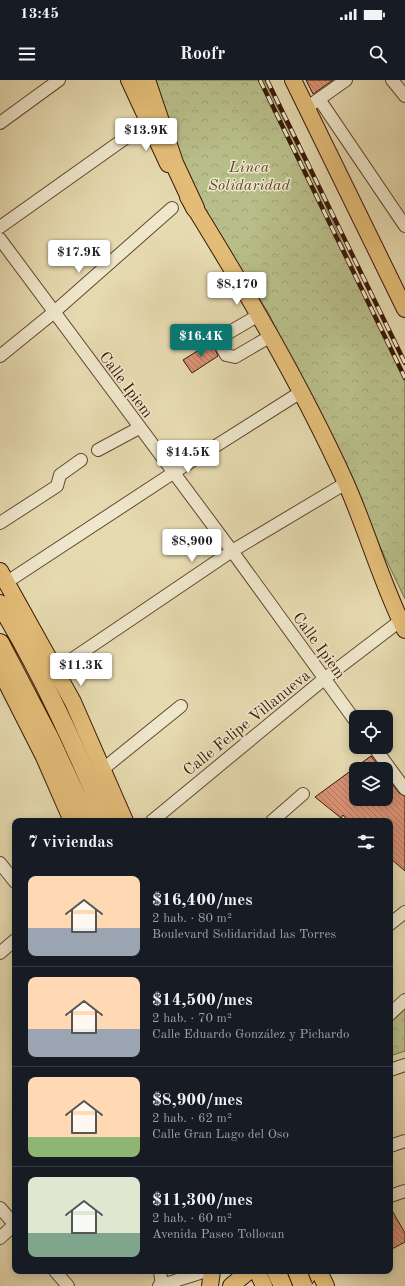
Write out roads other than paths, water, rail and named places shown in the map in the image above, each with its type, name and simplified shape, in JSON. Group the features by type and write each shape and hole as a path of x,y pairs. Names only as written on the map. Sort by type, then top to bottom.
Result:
{"highway":[{"path":"146,80 174,163 195,208"},
{"path":"0,604 16,630 69,734 107,818"},
{"path":"0,643 81,812"},
{"path":"277,1274 283,1286"},
{"path":"297,1274 303,1286"}],"main road":[{"path":"129,80 156,139 259,315 301,392 346,483 403,626"},
{"path":"294,80 313,104 405,309"},
{"path":"4,577 76,709 124,818"},
{"path":"0,670 44,757 71,818"},
{"path":"210,1286 212,1274"},
{"path":"231,1286 245,1274"},
{"path":"258,1274 264,1286"},
{"path":"300,1286 309,1274"},
{"path":"320,1274 326,1286"}],"street":[{"path":"0,123 59,80"},
{"path":"346,80 313,104 405,226"},
{"path":"392,80 405,96"},
{"path":"0,227 131,134"},
{"path":"0,356 53,312 172,208"},
{"name":"Calle Ipiem","path":"0,239 172,473 232,551 349,713"},
{"path":"259,315 223,336 219,342 221,348 226,355 235,357 271,336"},
{"path":"4,577 301,392"},
{"path":"98,450 139,428"},
{"path":"0,523 57,486 60,475 81,460"},
{"path":"56,670 232,551 346,483"},
{"name":"Calle Felipe Villanueva","path":"156,818 324,679 403,626"},
{"path":"103,769 181,706"},
{"path":"379,754 405,789"},
{"path":"275,818 303,794"},
{"path":"0,863 12,878"},
{"path":"0,953 12,943"},
{"path":"393,1011 405,1000"},
{"path":"393,1069 405,1065"},
{"path":"393,1145 405,1141"},
{"path":"393,1195 405,1191"},
{"path":"0,1208 12,1222"},
{"path":"0,1238 12,1228"},
{"path":"58,1274 68,1286"},
{"path":"160,1274 161,1286 197,1274"}],"railway":[{"path":"260,80 405,378"},
{"path":"267,80 405,363"}],"park label":[{"name":"Linea Solidaridad","path":"249,175"}]}
